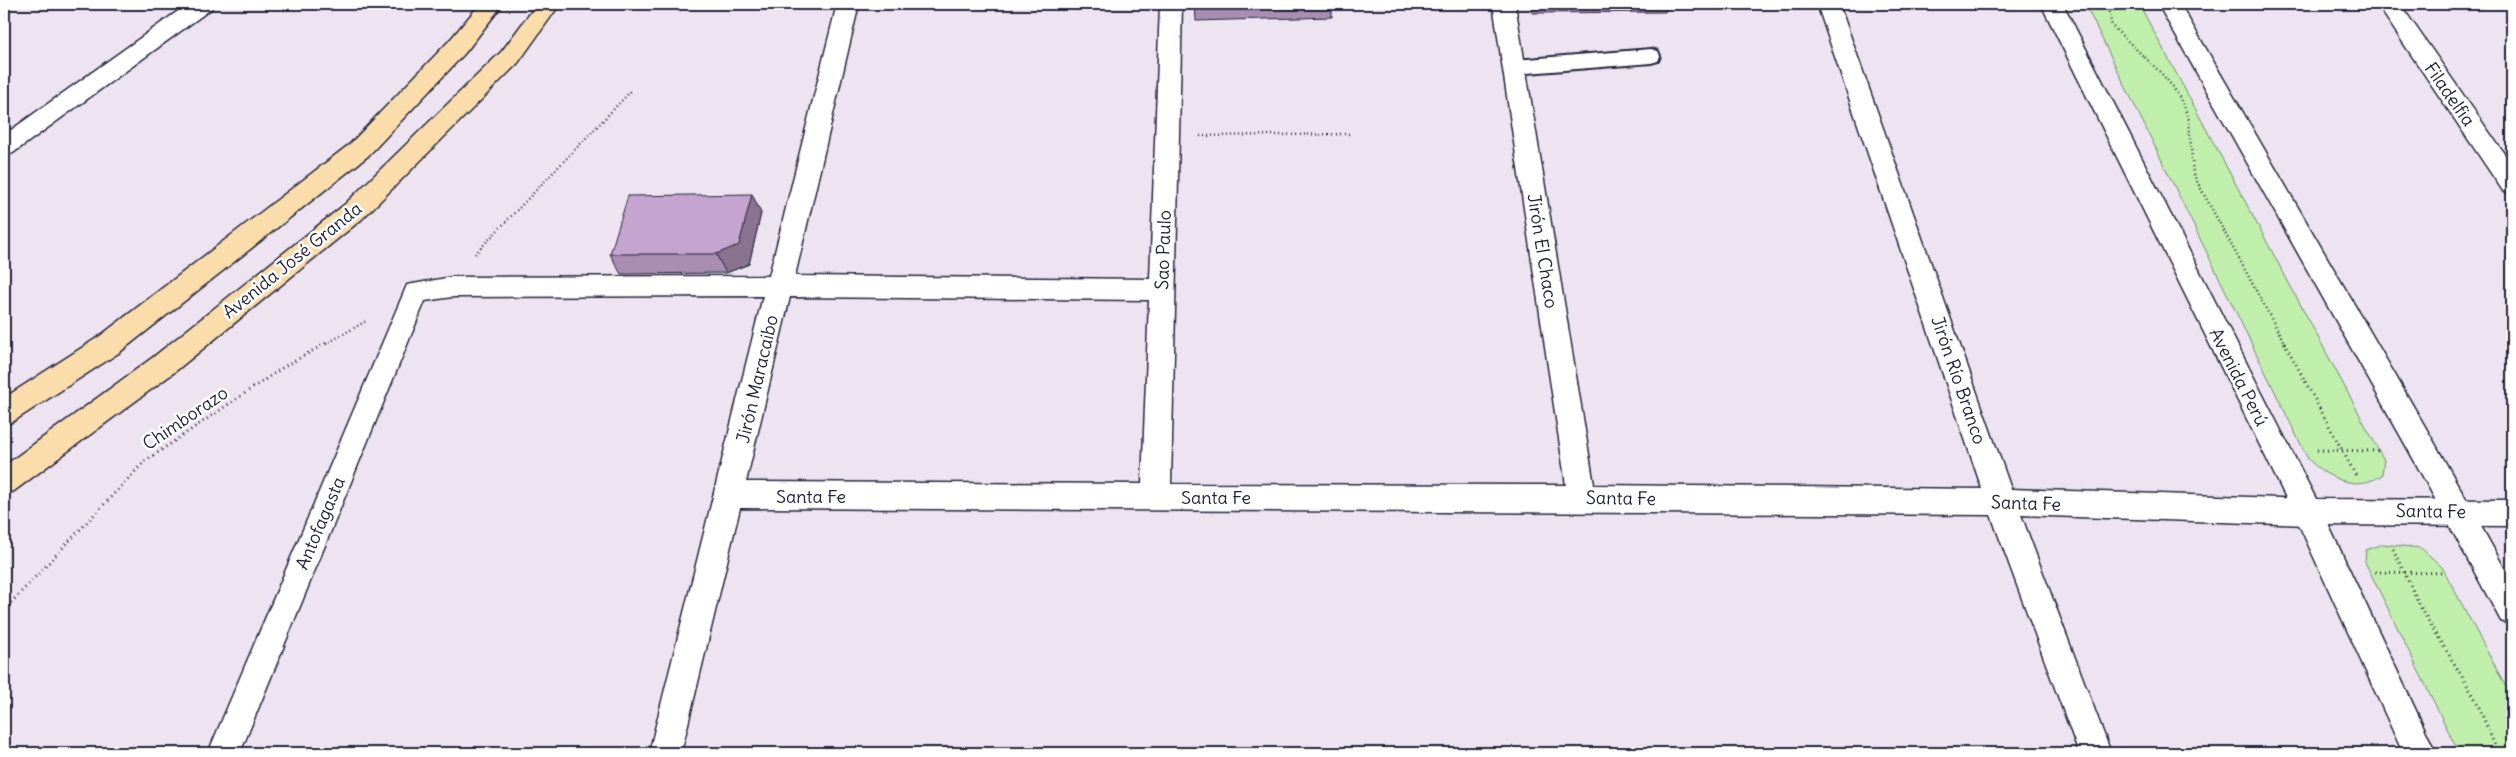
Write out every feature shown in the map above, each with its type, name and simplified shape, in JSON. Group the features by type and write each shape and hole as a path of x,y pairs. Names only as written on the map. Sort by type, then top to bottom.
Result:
{"main road":[{"path":"4,413 110,344 359,150 458,47 492,4"},
{"name":"Avenida José Granda","path":"4,482 162,366 353,212 510,56 549,4"}],"street":[{"path":"4,147 203,4"},
{"name":"Jirón Maracaibo","path":"665,753 730,495 778,286 848,4"},
{"name":"Sao Paulo","path":"1156,497 1171,4"},
{"name":"Jirón El Chaco","path":"1504,4 1582,498"},
{"name":"Jirón Río Branco","path":"1828,4 2001,502 2095,753"},
{"name":"Avenida Perú","path":"2052,4 2308,512 2420,753"},
{"path":"2169,4 2414,434 2512,611"},
{"name":"Filadelfia","path":"2388,4 2512,184"},
{"path":"416,292 452,287 778,286 1162,290"},
{"name":"Antofagasta","path":"224,753 416,292"},
{"name":"Santa Fe","path":"730,495 1582,498 2001,502 2308,512 2512,513"}],"lane":[{"path":"1514,67 1651,56"}],"path":[{"path":"2107,4 2112,26 2160,72 2173,87 2183,104 2189,120 2193,174 2360,483"},
{"path":"472,257 632,90"},
{"path":"1167,136 1350,134"},
{"name":"Chimborazo","path":"4,610 145,461 282,368 416,292"},
{"path":"2313,450 2380,451"},
{"path":"2391,544 2426,616 2470,687 2493,737 2498,753"},
{"path":"2370,572 2445,573"}],"green space":[{"path":"2085,4 2139,4 2384,460 2382,475 2363,482 2343,481 2324,472 2308,459"},
{"path":"2382,544 2421,548 2442,567 2512,698 2512,753 2459,753 2365,562 2366,550"}],"building":[{"path":"1195,4 1271,4 1195,6"},
{"path":"752,194 739,245 716,254 610,254 628,196"}]}
